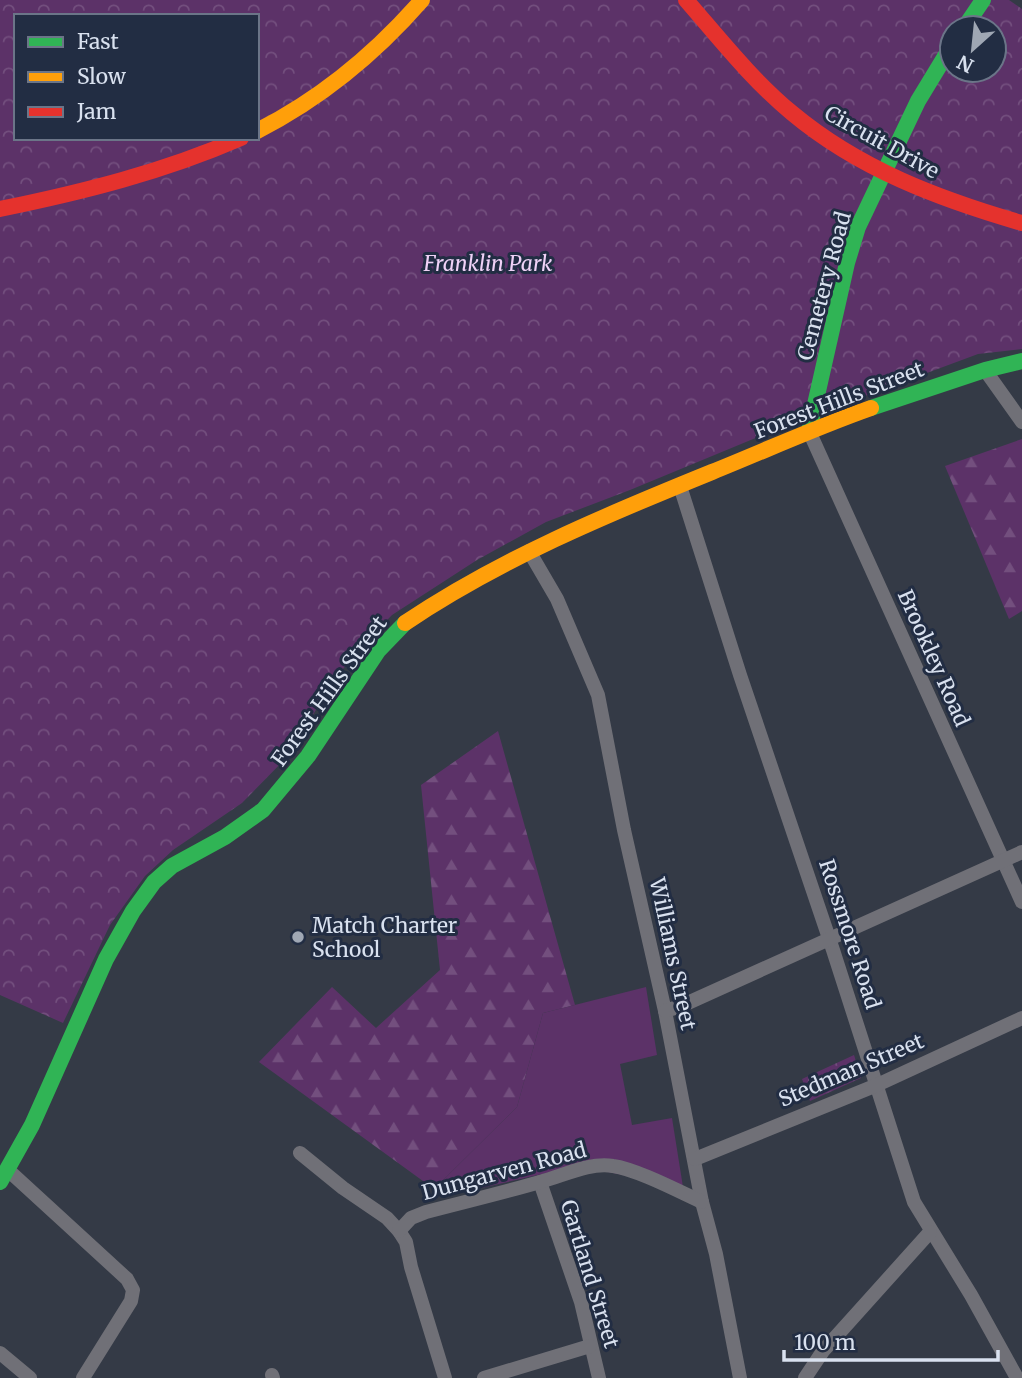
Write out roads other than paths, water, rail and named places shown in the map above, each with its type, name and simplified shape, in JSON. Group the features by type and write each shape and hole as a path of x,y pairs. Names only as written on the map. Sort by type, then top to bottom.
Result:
{"street":[{"path":"259,130 306,105 337,84 388,40 422,0"},
{"name":"Circuit Drive","path":"686,0 790,111 816,131 851,154 916,187 970,208 1022,223"},
{"name":"Cemetery Road","path":"809,431 858,227 910,118 938,69"},
{"path":"0,209 77,193 156,172 237,140"},
{"name":"Forest Hills Street","path":"4,1176 32,1125 106,959 154,882 172,866 225,837 263,810 308,756 378,651 401,625 434,603 587,523 809,431 985,370 1022,361"},
{"path":"985,370 1022,422"},
{"name":"Brookley Road","path":"809,431 1022,902"},
{"name":"Rossmore Road","path":"680,486 914,1202 971,1295 1017,1378"},
{"name":"Williams Street","path":"529,551 557,600 598,695 740,1378"},
{"path":"665,1010 675,1009 1022,852"},
{"name":"Stedman Street","path":"695,1159 877,1085 1022,1018"},
{"path":"300,1153 343,1188 387,1218 399,1231 405,1242 414,1281 445,1378"},
{"name":"Dungarven Road","path":"399,1231 411,1219 426,1212 579,1170 613,1166 702,1202"},
{"path":"4,1176 109,1260 127,1279 133,1290 131,1301 83,1378"},
{"name":"Gartland Street","path":"540,1182 581,1303 599,1378"},
{"path":"805,1378 823,1350 930,1232"},
{"path":"484,1378 590,1346"},
{"path":"0,1353 30,1378"}],"place":[{"name":"Match Charter School","path":"298,937"}],"park label":[{"name":"Franklin Park","path":"488,263"}]}
